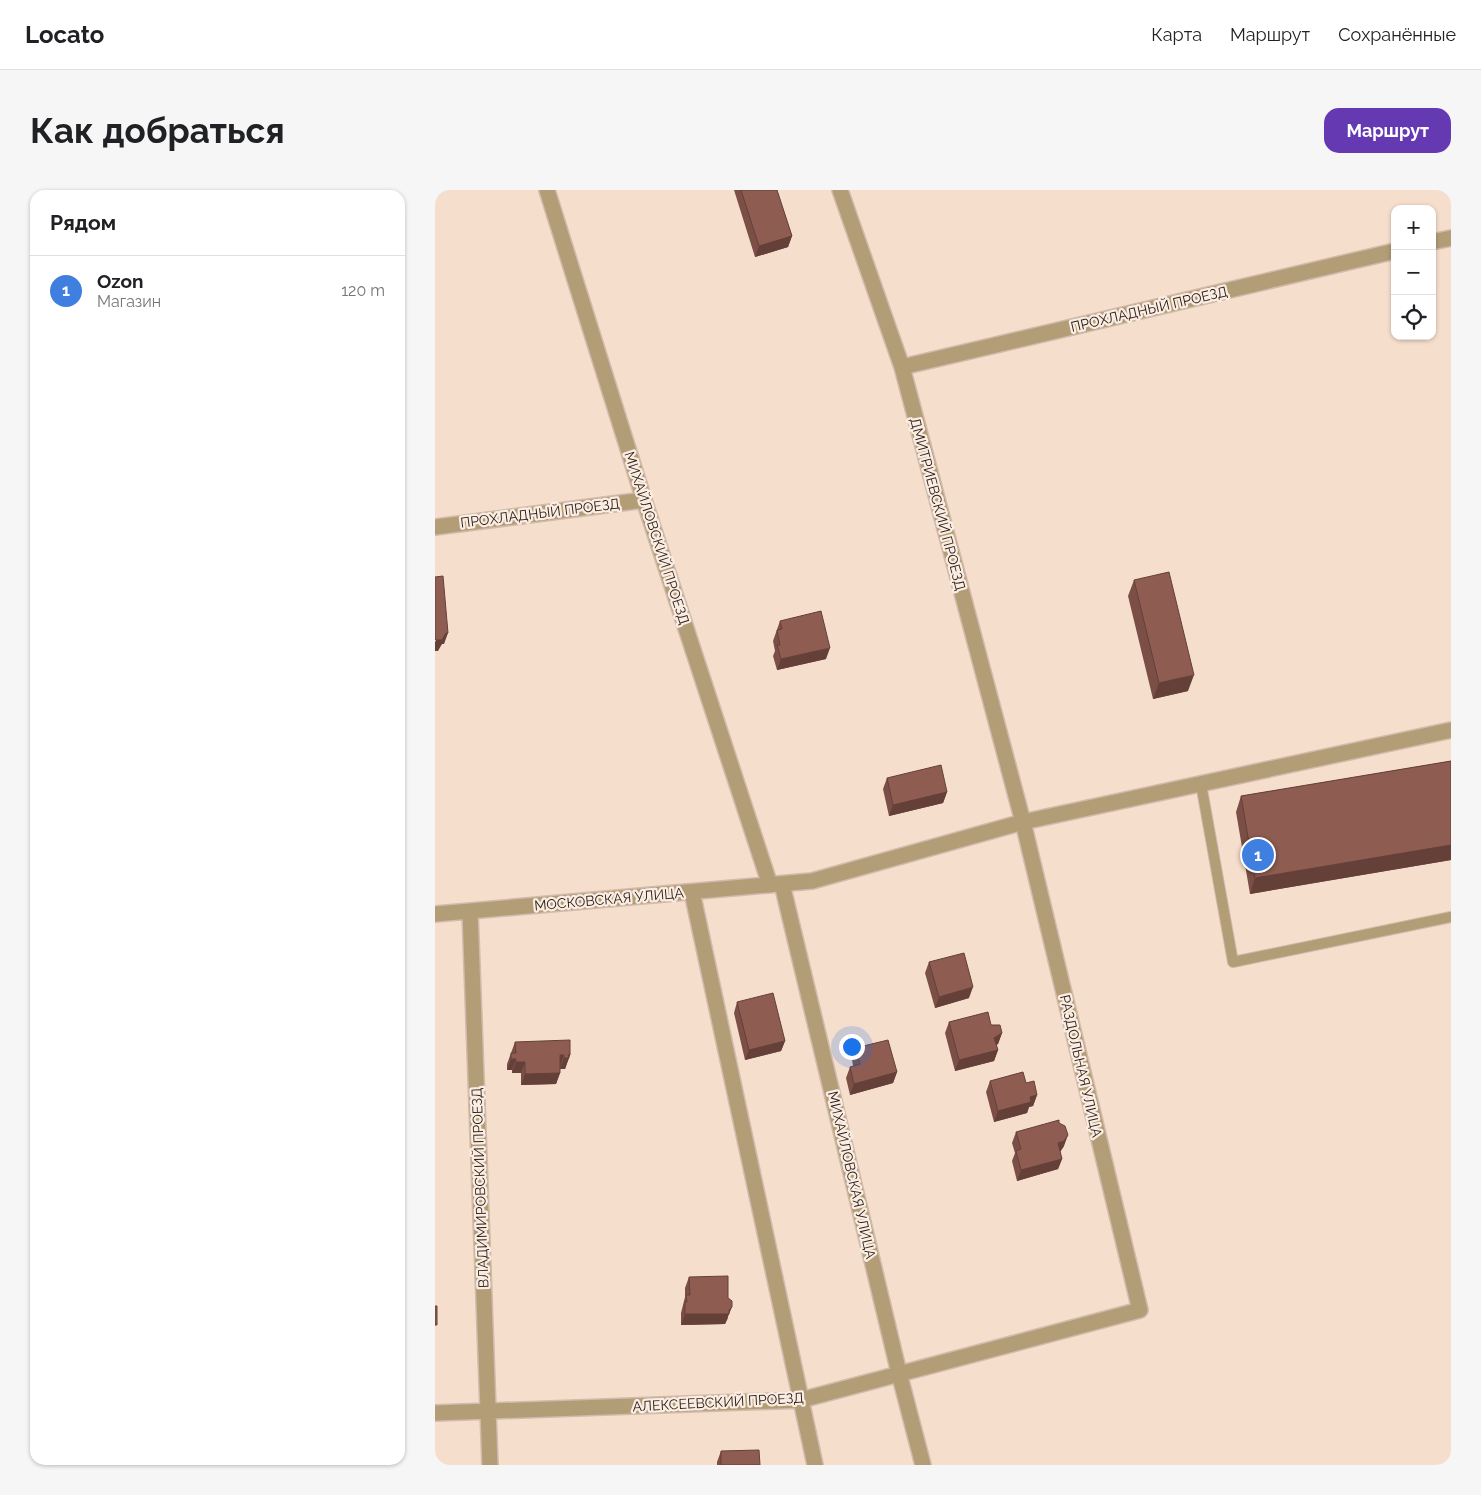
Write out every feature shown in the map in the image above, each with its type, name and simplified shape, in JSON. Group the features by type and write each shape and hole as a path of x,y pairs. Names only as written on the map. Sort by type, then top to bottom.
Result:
{"street":[{"name":"МИХАЙЛОВСКИЙ ПРОЕЗД","path":"547,190 644,500 776,884"},
{"name":"ДМИТРИЕВСКИЙ ПРОЕЗД","path":"840,190 902,367 1023,822"},
{"path":"1436,241 1451,238"},
{"name":"ПРОХЛАДНЫЙ ПРОЕЗД","path":"902,367 1391,252"},
{"name":"ПРОХЛАДНЫЙ ПРОЕЗД","path":"435,526 644,500"},
{"name":"МОСКОВСКАЯ УЛИЦА","path":"435,914 812,881 1023,822 1451,730"},
{"name":"РАЗДОЛЬНАЯ УЛИЦА","path":"1023,822 1140,1310"},
{"name":"МИХАЙЛОВСКАЯ УЛИЦА","path":"776,884 923,1465"},
{"path":"692,892 815,1465"},
{"name":"ВЛАДИМИРОВСКИЙ ПРОЕЗД","path":"470,911 490,1465"},
{"name":"АЛЕКСЕЕВСКИЙ ПРОЕЗД","path":"435,1413 801,1400 1140,1310"}],"lane":[{"path":"1201,784 1233,962 1451,917"}],"building":[{"path":"741,190 777,190 792,236 759,246"},
{"path":"1169,572 1194,675 1159,683 1134,580"},
{"path":"443,576 448,633 446,633 442,640 436,640 435,577"},
{"path":"821,611 830,648 781,659 777,645 780,645 777,630 782,629 780,621"},
{"path":"1451,761 1451,845 1255,878 1241,796"},
{"path":"941,765 947,792 893,805 887,778"},
{"path":"964,953 973,987 939,997 929,962"},
{"path":"773,993 785,1041 749,1050 737,1002"},
{"path":"988,1012 991,1025 1000,1025 1002,1033 994,1038 998,1050 959,1060 949,1022"},
{"path":"570,1040 569,1058 564,1058 564,1055 560,1055 560,1073 525,1074 525,1062 516,1062 516,1059 511,1059 511,1053 516,1053 515,1042"},
{"path":"888,1040 897,1072 854,1084 850,1067 860,1064 855,1048"},
{"path":"1023,1072 1026,1083 1034,1081 1037,1095 1030,1097 1031,1102 998,1111 990,1081"},
{"path":"1059,1120 1059,1123 1065,1126 1068,1135 1064,1141 1058,1143 1062,1159 1021,1170 1016,1151 1021,1149 1016,1132"},
{"path":"728,1276 728,1298 732,1301 729,1314 685,1314 686,1295 690,1295 689,1277"},
{"path":"435,1306 437,1306 437,1325 435,1325"},
{"path":"759,1450 760,1465 721,1465 721,1451"}],"place":[{"name":"Ozon","path":"1258,855"}]}
